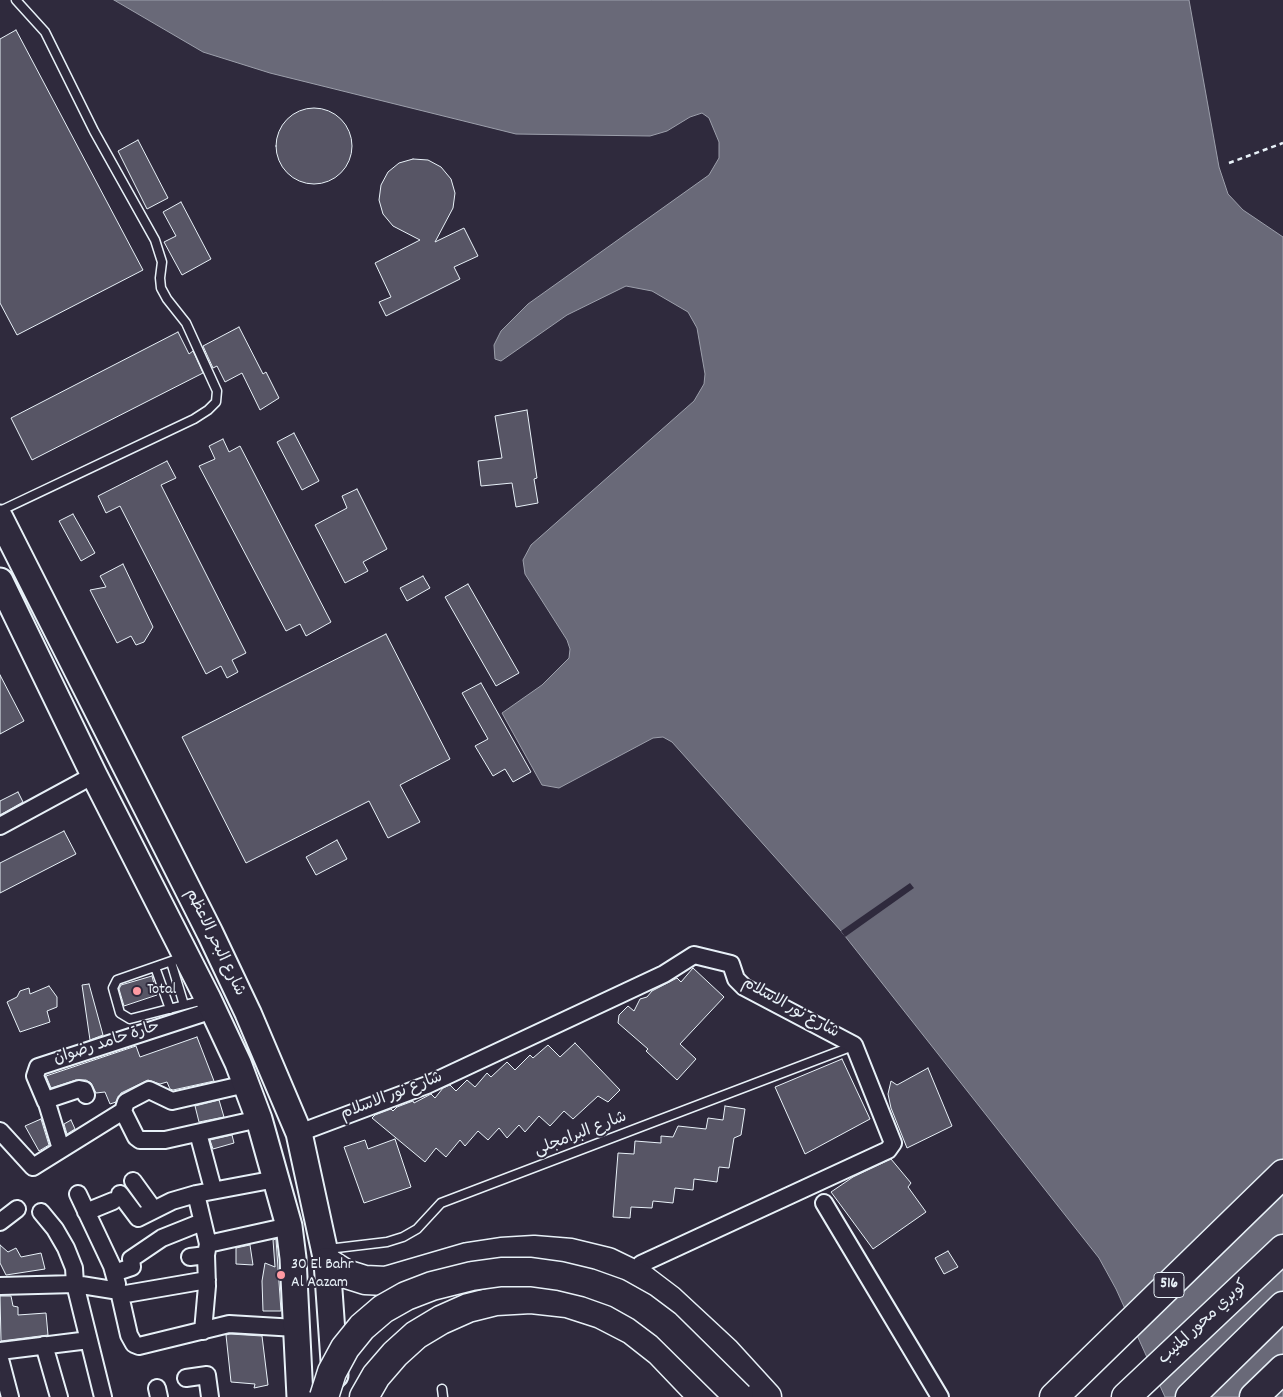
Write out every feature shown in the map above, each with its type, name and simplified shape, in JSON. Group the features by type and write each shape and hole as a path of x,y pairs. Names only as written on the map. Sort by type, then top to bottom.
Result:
{"highway":[{"name":"516","path":"1054,1397 1283,1174"},
{"name":"كوبري محور المنيب","path":"1126,1397 1283,1249"},
{"path":"325,1256 346,1274 365,1280 386,1281 468,1257 501,1252 534,1250 571,1253 608,1262 641,1278 670,1300 725,1351 767,1397"},
{"path":"324,1397 332,1372 345,1348 362,1327 383,1309 406,1296 432,1286 472,1276 501,1272 531,1272 589,1282 617,1293 642,1307 666,1325 738,1397"},
{"path":"364,1397 376,1376 395,1354 416,1335 441,1320 468,1308 496,1301 531,1299 567,1303 601,1314 632,1330 660,1352 695,1387"},
{"path":"1190,1397 1283,1306"},
{"path":"1254,1397 1283,1369"}],"main road":[{"name":"شارع البحر الاعظم","path":"0,518 210,933 248,1013 299,1133 325,1256 332,1311 336,1397"},
{"name":"شارع البحر الاعظم","path":"0,581 94,775 179,959 211,1004 259,1118 289,1226 300,1397"}],"street":[{"path":"0,826 94,775"},
{"name":"شارع نور الاسلام","path":"299,1133 427,1085 664,974 694,955 731,964 736,979 744,987 854,1045 892,1137 891,1148 641,1264"},
{"name":"حارة حامد رضوان","path":"46,1102 35,1076 38,1067 211,1004"},
{"path":"0,1131 33,1167 61,1149 98,1132 123,1111 126,1102 149,1090 172,1101 246,1084"},
{"path":"61,1149 46,1102 48,1099 79,1089 84,1090 86,1095"},
{"path":"123,1111 136,1137 140,1140 165,1140 259,1118"},
{"path":"198,1133 213,1189"},
{"path":"0,1153 20,1154"},
{"path":"86,1212 117,1198 138,1218 172,1201 213,1189 276,1178"},
{"path":"133,1181 154,1210"},
{"path":"78,1194 114,1273 129,1335 134,1344 139,1346 229,1324 296,1328"},
{"path":"196,1194 202,1222 201,1252 207,1280 203,1331"},
{"path":"824,1203 940,1397"},
{"path":"0,1222 18,1209"},
{"path":"41,1212 55,1229 66,1248 74,1268 75,1284 103,1397"},
{"path":"114,1273 132,1267 131,1259 162,1238 202,1222"},
{"path":"201,1252 289,1226"},
{"path":"0,1286 75,1284 120,1293 207,1280"},
{"path":"0,1351 89,1340"},
{"path":"44,1345 59,1397"},
{"path":"0,1359 10,1397"},
{"path":"186,1378 208,1375 210,1397"}],"lane":[{"path":"0,511 194,419 216,402 217,391 214,380 186,323 167,299 162,288 160,278 162,262 155,240 94,131 45,32 16,0"},
{"path":"184,1005 179,959 114,983 113,988 120,1013 130,1019 184,1005 211,1004"},
{"path":"155,967 170,1009"},
{"name":"شارع البرامجلى","path":"325,1256 403,1237 417,1228 441,1203 854,1045"}],"path":[{"path":"1229,163 1283,143"}],"water":[{"path":"114,0 1189,0 1219,167 1228,194 1243,210 1283,237 1283,1397 1165,1397 1116,1289 1099,1258 841,931 672,742 663,737 653,738 559,788 542,785 502,713 542,685 569,658 570,649 567,640 525,574 523,560 531,545 694,401 704,384 705,374 697,328 688,312 652,291 626,286 567,315 501,361 495,359 494,345 501,331 528,304 709,175 719,158 719,142 709,118 702,113 690,117 667,131 650,136 516,134 270,73 203,52"}],"pier":[{"path":"910,883 914,888 845,937 841,931"}],"building":[{"path":"16,30 143,270 17,335 0,303 0,39"},
{"path":"314,108 328,111 341,119 349,132 352,146 349,160 341,173 328,181 314,184 300,181 287,173 279,160 276,146 279,132 287,119 300,111"},
{"path":"138,140 168,198 147,209 118,151"},
{"path":"413,159 428,160 441,167 451,179 455,193 453,208 435,242 464,228 478,256 454,267 460,279 386,316 379,302 391,297 375,263 420,240 393,226 383,214 379,200 381,185 388,172 399,163"},
{"path":"181,202 211,259 182,275 164,242 176,236 163,212"},
{"path":"239,327 263,374 266,372 279,398 260,410 242,373 225,382 217,366 213,368 203,346"},
{"path":"178,332 189,354 193,351 203,373 32,460 11,418"},
{"path":"527,410 537,478 534,479 538,503 516,507 512,483 481,486 478,461 502,458 495,416"},
{"path":"294,433 319,481 302,490 277,442"},
{"path":"223,439 229,452 240,446 331,622 306,636 300,624 286,631 199,466 215,459 209,446"},
{"path":"167,461 176,478 161,485 246,653 232,660 238,672 227,678 221,666 206,674 120,506 106,513 98,496"},
{"path":"357,489 387,549 363,562 368,571 345,583 315,525 347,508 342,496"},
{"path":"73,514 95,553 81,561 59,521"},
{"path":"123,564 153,627 144,642 136,645 131,636 117,643 90,590 106,587 100,576"},
{"path":"423,576 430,588 407,601 400,588"},
{"path":"468,584 519,673 496,686 445,597"},
{"path":"386,634 450,759 400,785 420,822 388,838 369,801 246,863 182,737"},
{"path":"0,675 24,721 0,734"},
{"path":"481,683 531,772 513,782 505,769 493,776 475,746 488,739 462,693"},
{"path":"18,792 23,802 0,815 0,801"},
{"path":"64,831 76,854 0,893 0,863"},
{"path":"337,840 347,859 316,875 306,857"},
{"path":"693,968 724,997 680,1044 696,1059 677,1080 646,1051 648,1049 618,1023 619,1015 628,1006 634,1011 640,999 647,997 652,991 677,978 681,982"},
{"name":"Total","path":"152,976 157,995 124,1006 119,989 121,985"},
{"path":"89,984 103,1035 90,1040 82,985"},
{"path":"49,986 57,997 57,1007 47,1011 50,1022 20,1032 7,1002 17,997 20,991 29,988 30,994"},
{"path":"197,1037 214,1081 173,1090 170,1089 167,1082 160,1084 148,1080 121,1093 116,1102 110,1104 105,1092 96,1093 91,1083 86,1080 76,1080 51,1088 46,1076 136,1046 140,1057"},
{"path":"575,1043 620,1090 608,1102 598,1096 573,1119 564,1111 550,1126 539,1116 525,1132 519,1125 507,1138 499,1128 488,1140 478,1131 465,1146 460,1140 446,1157 436,1148 425,1162 372,1118 375,1115 391,1109 393,1111 397,1107 413,1101 414,1103 431,1094 435,1098 443,1088 450,1085 456,1091 467,1080 475,1087 487,1073 491,1077 507,1062 515,1070 530,1055 533,1058 548,1045 560,1057"},
{"path":"842,1059 870,1119 805,1154 775,1087"},
{"path":"928,1068 952,1126 907,1148 891,1108 888,1094 891,1081 897,1085"},
{"path":"219,1100 224,1117 199,1122 195,1106"},
{"path":"725,1106 745,1109 741,1135 734,1138 729,1168 719,1167 717,1182 694,1179 693,1190 675,1188 673,1203 653,1201 652,1208 631,1207 630,1218 613,1217 618,1153 634,1154 635,1141 661,1143 661,1136 673,1137 678,1126 706,1129 708,1118 723,1120"},
{"path":"41,1119 49,1145 39,1151 25,1126"},
{"path":"71,1120 75,1129 67,1134 64,1124"},
{"path":"232,1135 234,1143 213,1149 210,1140"},
{"path":"395,1139 411,1187 364,1203 344,1147 365,1140 368,1149"},
{"path":"891,1159 911,1183 908,1187 926,1212 873,1249 831,1192 853,1177"},
{"path":"276,1239 281,1311 263,1311 262,1281 265,1263 275,1267 273,1240"},
{"path":"0,1245 8,1252 16,1248 21,1257 41,1253 45,1269 6,1275 0,1263"},
{"path":"250,1245 253,1265 236,1264 236,1248"},
{"path":"948,1251 958,1267 944,1274 935,1258"},
{"path":"0,1296 11,1296 13,1306 18,1307 18,1315 46,1313 48,1335 1,1341"},
{"path":"226,1335 262,1336 268,1385 254,1388 255,1384 231,1382"}],"place":[{"name":"Total","path":"137,991"},
{"name":"30 El Bahr Al Aazam","path":"281,1275"}]}
